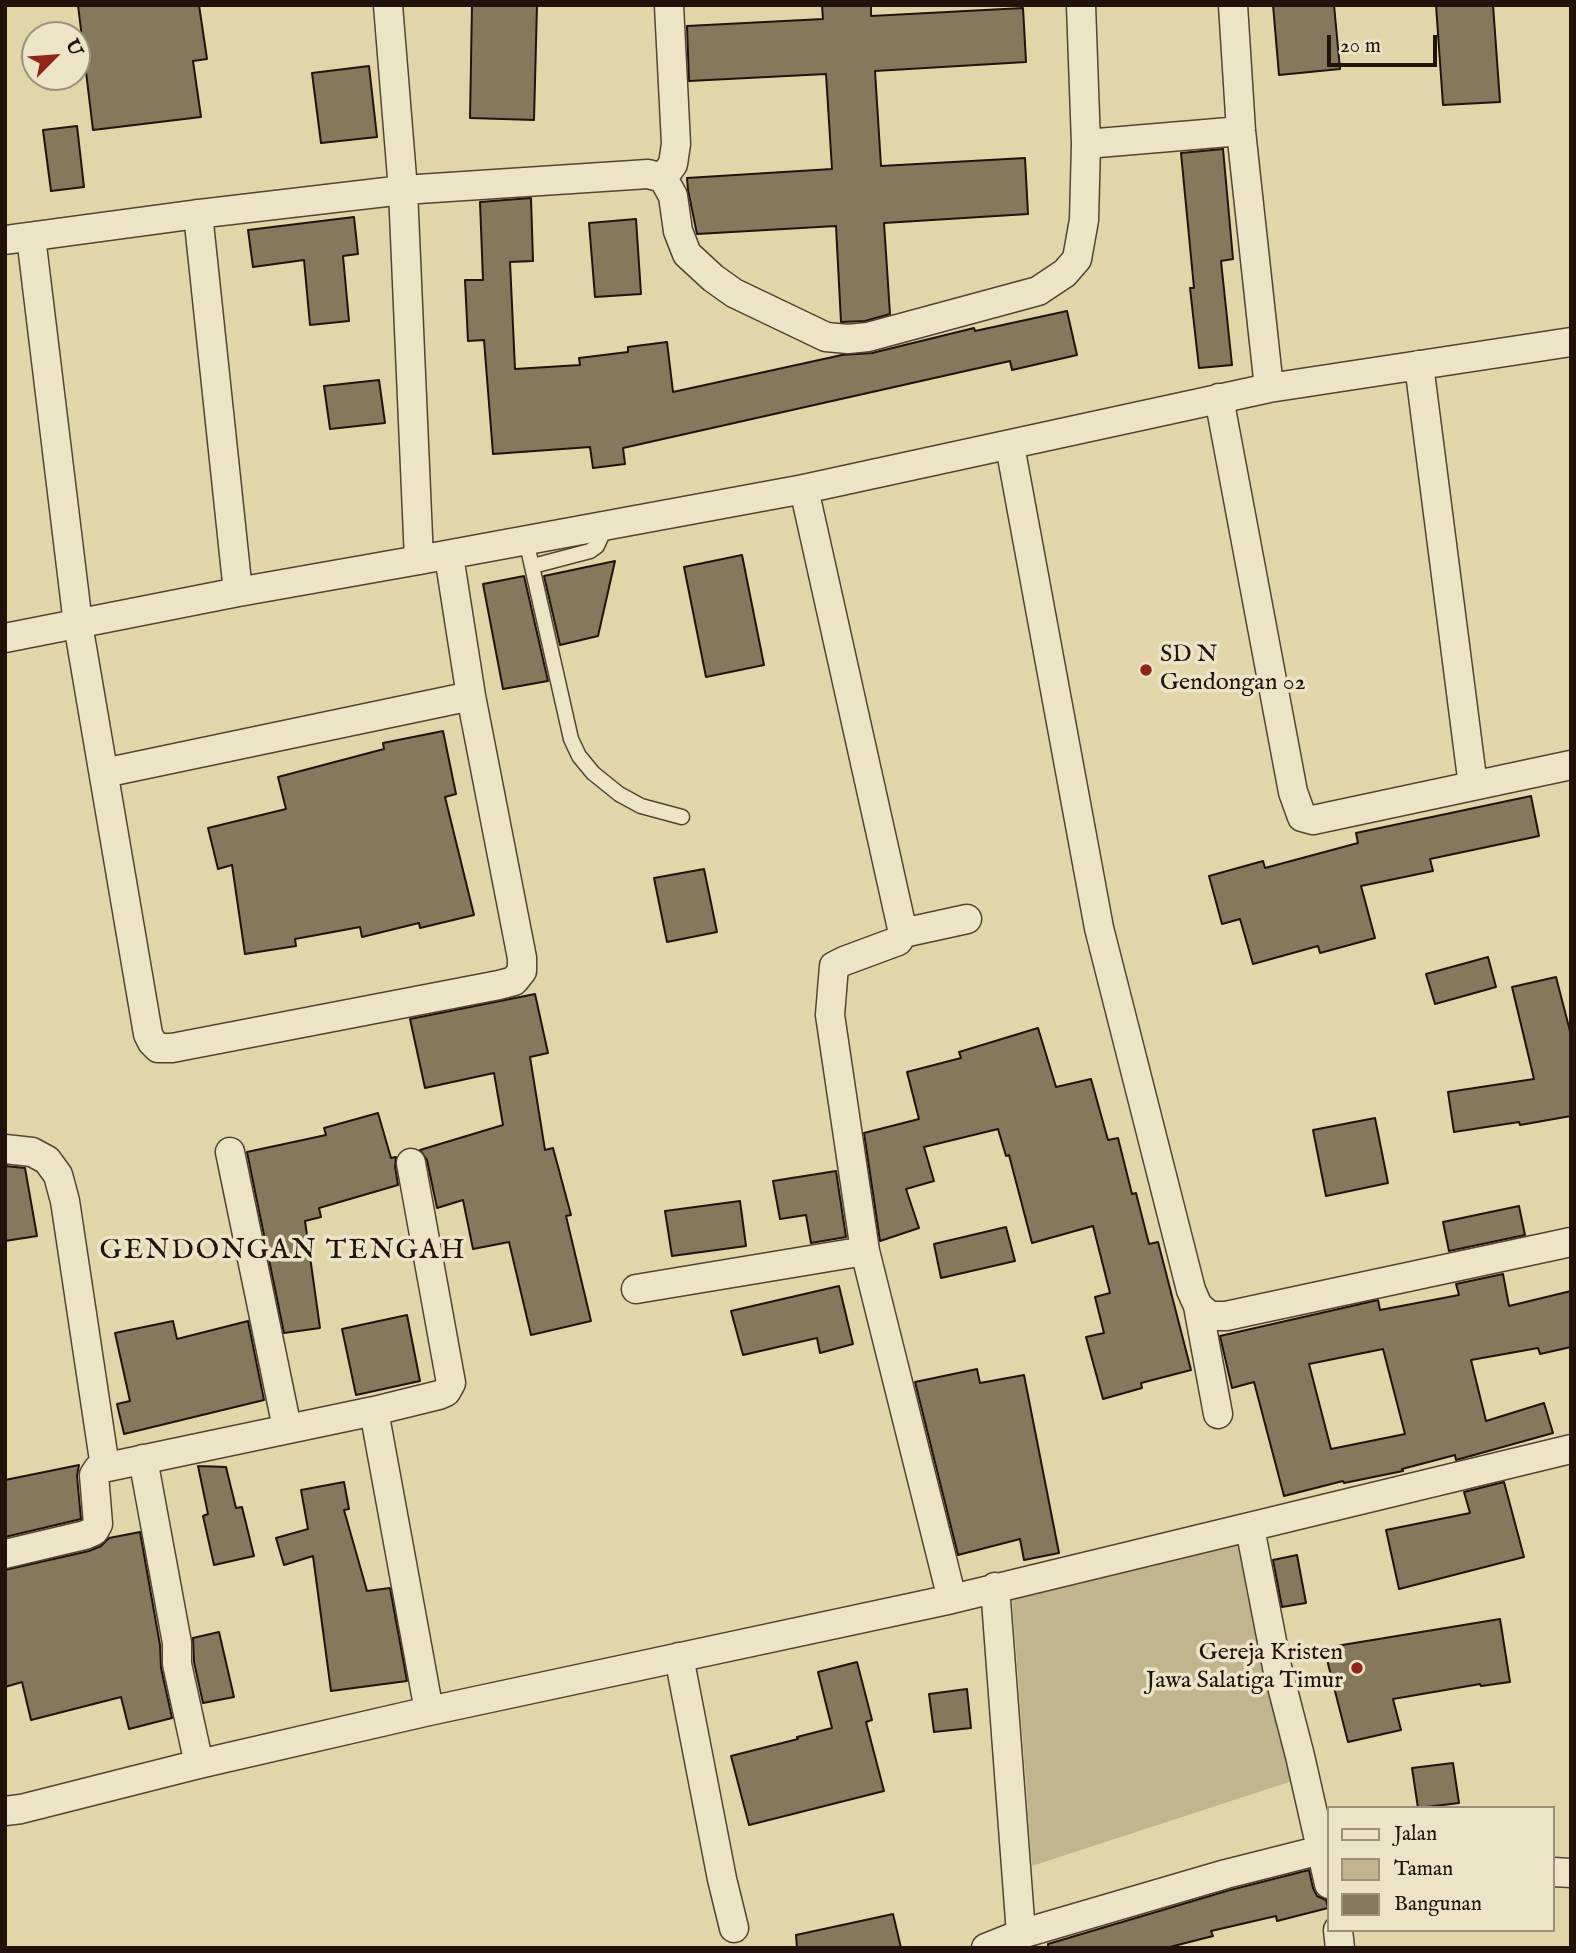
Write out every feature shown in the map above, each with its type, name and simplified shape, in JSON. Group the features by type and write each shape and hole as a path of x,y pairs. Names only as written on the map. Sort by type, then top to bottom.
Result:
{"street":[{"path":"388,5 403,190 419,560"},
{"path":"663,178 673,164 676,144 669,5"},
{"path":"449,556 471,696 522,958 522,971 514,981 499,985 172,1048 158,1048 148,1034 78,624 18,239 403,190 648,174 663,178 673,196 678,231 687,254 713,278 734,293 826,337 868,337 1038,291 1066,273 1077,259 1084,220 1086,144 1081,5"},
{"path":"1233,5 1241,131 1269,388"},
{"path":"1086,144 1241,131"},
{"path":"198,214 238,592"},
{"path":"5,638 419,560 449,556 530,553 601,525 804,489 1010,446 1219,398 1571,342"},
{"path":"1419,365 1473,786"},
{"path":"1219,398 1293,792 1303,817 1313,820 1571,765"},
{"path":"1010,446 1099,928 1191,1290 1198,1306 1218,1414"},
{"path":"804,489 904,933"},
{"path":"104,773 471,696"},
{"path":"952,1599 865,1251 830,1015 834,967 898,941 904,933 967,919"},
{"path":"5,1149 32,1152 47,1160 58,1175 65,1201 105,1467"},
{"path":"230,1152 287,1428"},
{"path":"5,1554 94,1531 98,1524 94,1475 97,1469 374,1411 446,1392 451,1383 411,1163"},
{"path":"1198,1306 1210,1315 1226,1316 1571,1242"},
{"path":"636,1289 865,1251"},
{"path":"374,1411 429,1711"},
{"path":"5,1811 429,1711 952,1599 1571,1449"},
{"path":"143,1460 177,1643 177,1664 199,1764"},
{"path":"1250,1528 1277,1667 1328,1880"},
{"path":"995,1587 1004,1942 1226,1874 1321,1850"},
{"path":"679,1657 734,1928"}],"lane":[{"path":"530,553 571,739 579,757 593,773 619,794 641,806 682,817"}],"green space":[{"path":"1240,1542 1295,1780 1032,1866 1012,1597"}],"building":[{"path":"78,5 199,5 207,59 193,61 201,117 93,130 88,91 91,91 91,21 80,21"},
{"path":"472,5 537,5 534,120 470,118"},
{"path":"822,5 871,5 871,16 1023,8 1026,62 875,71 881,166 1025,158 1028,214 884,223 890,314 865,321 841,322 836,226 697,234 688,190 687,178 832,169 826,74 689,81 687,26 823,19"},
{"path":"1273,5 1334,5 1340,69 1279,75"},
{"path":"1436,5 1493,5 1500,102 1443,105"},
{"path":"369,66 377,137 321,143 312,73"},
{"path":"77,126 84,187 51,191 43,130"},
{"path":"1223,149 1233,259 1221,261 1232,365 1199,368 1190,288 1194,288 1181,153"},
{"path":"531,198 533,261 510,262 515,369 580,365 579,358 628,352 628,347 667,342 673,392 842,355 872,353 974,328 975,331 1067,311 1077,355 1012,370 1010,361 623,448 625,464 593,468 590,447 493,454 484,340 468,341 465,280 483,280 480,202"},
{"path":"354,217 358,254 343,256 349,321 310,325 304,260 253,267 248,230"},
{"path":"636,219 641,294 595,297 589,223"},
{"path":"379,380 385,423 330,429 324,386"},
{"path":"742,555 764,665 706,677 684,567"},
{"path":"615,561 598,636 560,645 544,576"},
{"path":"524,576 548,681 503,689 483,584"},
{"path":"443,731 456,794 445,797 474,915 420,928 419,923 362,937 360,927 295,939 296,946 245,954 232,865 218,869 208,828 286,809 278,777 384,749 383,743"},
{"path":"1531,796 1539,836 1430,859 1433,871 1361,886 1375,938 1320,953 1318,946 1253,964 1240,919 1222,924 1209,876 1263,861 1265,868 1358,843 1356,833"},
{"path":"704,869 717,932 667,942 654,878"},
{"path":"1488,957 1496,987 1435,1004 1426,974"},
{"path":"1556,977 1571,1035 1571,1116 1454,1132 1448,1092 1534,1079 1512,987"},
{"path":"535,994 548,1053 530,1057 545,1150 553,1148 571,1215 566,1216 591,1321 531,1335 509,1242 473,1249 463,1200 437,1208 427,1160 420,1150 503,1125 494,1073 425,1088 410,1019"},
{"path":"1038,1028 1056,1087 1091,1079 1108,1140 1118,1138 1132,1194 1136,1193 1149,1244 1158,1242 1191,1370 1141,1383 1142,1388 1103,1399 1086,1337 1104,1333 1095,1297 1110,1293 1093,1226 1032,1243 1009,1155 1006,1156 998,1129 924,1147 934,1181 906,1189 919,1228 880,1241 864,1133 919,1119 907,1072 961,1058 959,1052"},
{"path":"378,1113 391,1158 396,1157 398,1185 319,1208 321,1217 305,1221 320,1328 284,1333 247,1152 326,1135 324,1128"},
{"path":"1375,1118 1388,1183 1326,1196 1313,1130"},
{"path":"5,1166 25,1168 37,1236 5,1241"},
{"path":"836,1171 846,1237 811,1243 806,1215 780,1219 773,1181"},
{"path":"740,1201 746,1246 672,1256 665,1211"},
{"path":"1519,1206 1525,1235 1449,1251 1443,1222"},
{"path":"1006,1227 1015,1261 941,1278 934,1244"},
{"path":"1503,1274 1509,1306 1571,1291 1571,1347 1540,1354 1538,1348 1471,1360 1486,1421 1544,1403 1553,1433 1456,1460 1455,1455 1402,1469 1403,1471 1344,1483 1343,1481 1284,1496 1254,1382 1232,1388 1220,1336 1378,1300 1380,1310 1459,1295 1456,1284","holes":["1383,1349 1405,1434 1331,1449 1309,1364"]},
{"path":"839,1286 853,1344 820,1353 817,1338 743,1355 731,1311"},
{"path":"407,1315 420,1381 356,1395 342,1329"},
{"path":"173,1321 177,1339 248,1321 264,1400 124,1434 117,1404 130,1401 115,1333"},
{"path":"977,1369 980,1383 1024,1375 1059,1553 1024,1560 1020,1539 958,1555 915,1382"},
{"path":"79,1465 77,1476 81,1519 5,1537 5,1480"},
{"path":"198,1466 226,1467 236,1508 242,1507 254,1556 214,1565 203,1516 208,1514"},
{"path":"344,1482 349,1509 344,1510 367,1591 390,1588 407,1681 331,1691 313,1556 284,1565 276,1538 308,1529 301,1490"},
{"path":"1504,1482 1524,1557 1399,1589 1386,1530 1470,1513 1464,1492"},
{"path":"140,1532 160,1645 161,1668 172,1718 129,1729 121,1697 31,1720 22,1682 5,1687 5,1570 89,1551 101,1546 109,1538"},
{"path":"1297,1555 1306,1603 1282,1607 1273,1560"},
{"path":"1500,1619 1510,1682 1480,1684 1393,1699 1401,1730 1348,1742 1324,1648"},
{"path":"219,1632 234,1697 203,1703 194,1662 193,1638"},
{"path":"857,1662 872,1720 866,1722 884,1791 749,1825 731,1756 832,1728 818,1672"},
{"path":"967,1689 971,1728 934,1732 929,1694"},
{"path":"1453,1763 1459,1803 1418,1806 1412,1768"},
{"path":"1309,1870 1317,1896 1326,1900 1328,1908 1277,1921 1276,1916 1211,1931 1213,1936 1166,1948 1048,1948 1048,1944 1230,1890"},
{"path":"893,1914 901,1948 797,1948 796,1935"}],"place":[{"name":"SD N Gendongan 02","path":"1146,670"},
{"name":"Gereja Kristen Jawa Salatiga Timur","path":"1357,1668"}],"district":[{"name":"GENDONGAN TENGAH","path":"283,1252"}]}
